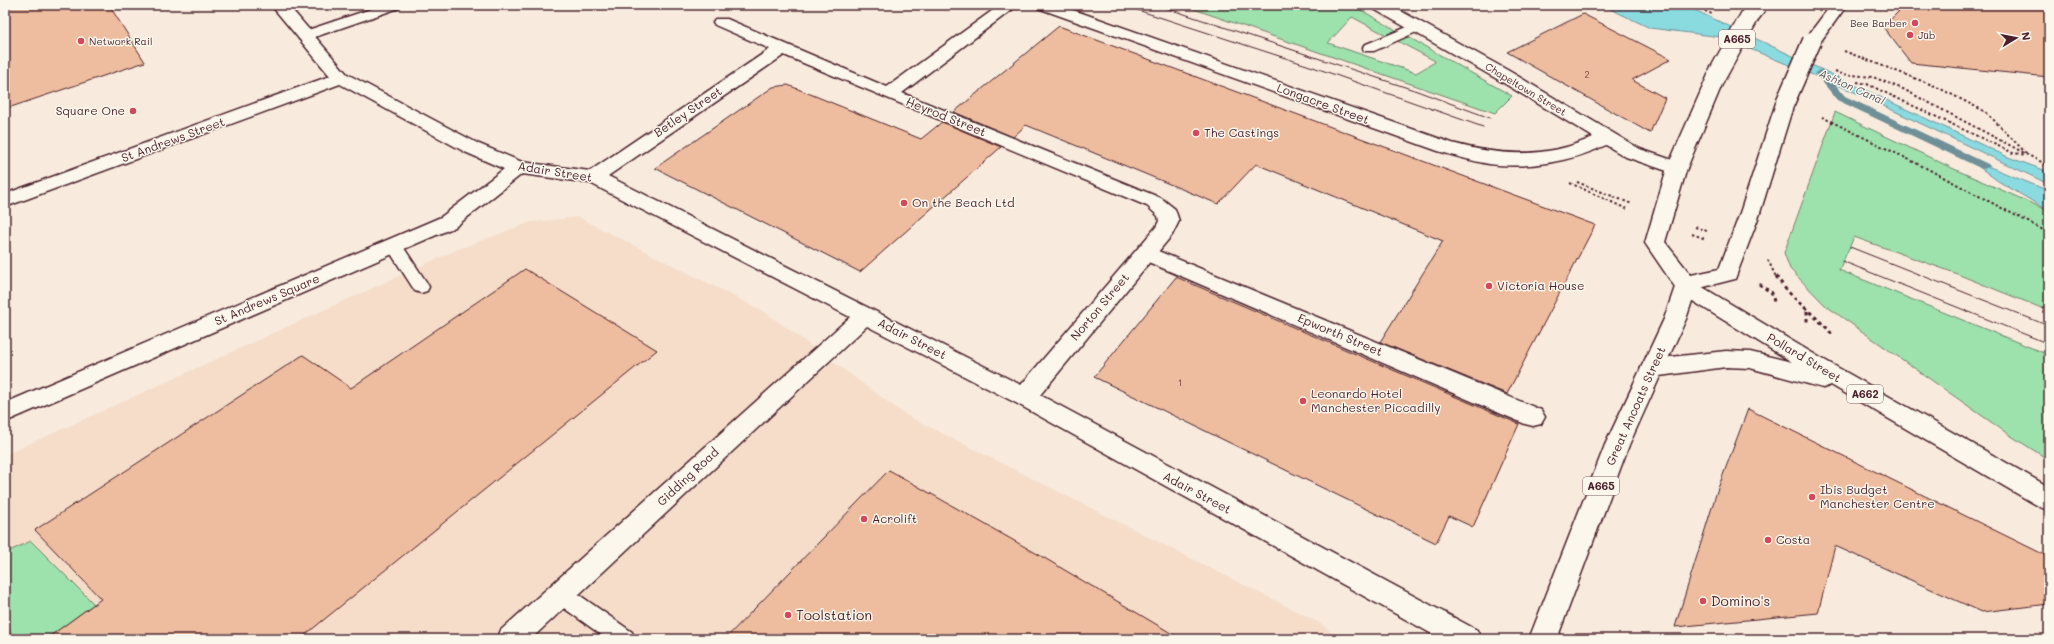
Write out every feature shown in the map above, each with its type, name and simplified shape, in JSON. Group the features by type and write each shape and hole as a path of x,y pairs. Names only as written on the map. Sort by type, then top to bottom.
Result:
{"main road":[{"path":"279,5 341,78"},
{"path":"889,94 1010,5"},
{"name":"Longacre Street","path":"1044,5 1438,145 1475,156 1510,159 1545,156 1585,148 1607,137"},
{"name":"Chapeltown Street","path":"1378,5 1503,74 1633,153 1677,168"},
{"name":"A665","path":"1686,285 1655,244 1677,168 1717,75 1751,14 1758,5"},
{"path":"1686,285 1728,274 1749,216 1785,104 1813,40 1839,5"},
{"name":"Heyrod Street","path":"721,22 889,94 1154,202 1168,214"},
{"name":"Betley Street","path":"594,177 783,48"},
{"name":"Adair Street","path":"341,78 472,148 518,168 594,177 1024,397 1467,639"},
{"name":"St Andrews Street","path":"5,201 341,78"},
{"name":"St Andrews Square","path":"5,413 448,222 518,168"},
{"name":"Norton Street","path":"1024,397 1165,230 1169,221 1168,214"},
{"name":"Epworth Street","path":"1146,254 1533,417"},
{"name":"Great Ancoats Street","path":"1543,639 1617,445 1675,320 1686,285"},
{"name":"Pollard Street","path":"1686,285 1855,388 2049,500"},
{"name":"Gidding Road","path":"511,639 866,315"},
{"path":"1652,368 1726,359 1750,360 1855,388"}],"lane":[{"path":"304,36 395,5"},
{"path":"1369,48 1417,27"},
{"path":"394,246 421,287"},
{"path":"561,594 624,639"}],"path":[{"path":"1691,5 1715,15"},
{"path":"1813,40 1934,86 1986,112 2029,155"},
{"path":"1834,71 1842,74 1873,77 1903,89 2049,166"},
{"path":"1857,82 1867,84 2013,153 2029,155"},
{"path":"1822,117 1924,167 2049,233"},
{"path":"1573,180 1638,206"},
{"path":"1564,181 1636,213"},
{"path":"1771,265 1775,275 1787,291 1807,310 1808,327"},
{"path":"1757,283 1772,293 1778,292"},
{"path":"1772,293 1774,304"}],"shaded area":[{"path":"578,217 765,312 906,415 1320,623 1340,639 5,639 5,455 456,250 531,222"}],"green space":[{"path":"1182,5 1352,5 1512,96 1495,113","holes":["1352,17 1435,61 1416,73 1328,43"]},
{"path":"1835,112 1954,169 2049,211 2049,311 1952,272 1854,237 1839,270 2049,355 2049,460 2008,434 1826,306 1790,269 1784,253"},
{"path":"31,541 94,604 46,639 10,639 12,638 5,615 5,553"}],"water":[{"name":"Ashton Canal","path":"1602,5 1684,5 2008,157 2049,172 2049,185 1852,91 1721,37 1650,28"},
{"path":"1979,167 1990,167 2049,191 2049,211 1998,181"}],"building":[{"path":"5,5 109,5 145,62 5,109"},
{"path":"1905,5 2049,5 2049,77 1911,63 1883,27"},
{"path":"1583,14 1671,59 1632,80 1665,98 1650,133 1507,52"},
{"path":"1059,26 1595,225 1507,394 1380,342 1443,241 1256,164 1218,204 1026,125 1013,137 954,112"},
{"path":"788,85 921,139 942,122 1001,147 860,272 655,168 773,87"},
{"path":"525,269 657,350 300,639 46,639 101,599 35,530 303,355 351,388"},
{"name":"Leonardo Hotel Manchester Piccadilly","path":"1176,277 1519,424 1473,527 1449,516 1436,543 1094,377"},
{"path":"1748,409 2049,557 2049,604 1982,612 1835,546 1818,613 1675,627 1717,491"},
{"path":"889,470 1041,556 1181,639 725,639"}],"waterway":[{"name":"Ashton Canal","path":"1820,73 1841,98 1984,166"}],"tram line":[{"path":"1122,5 1313,67 1483,127"},
{"path":"1157,5 1417,91 1490,118"},
{"path":"1850,247 2049,326"},
{"path":"1842,261 2049,344"}],"place":[{"name":"Bee Barber","path":"1915,23"},
{"name":"Jūb","path":"1910,35"},
{"name":"Network Rail","path":"81,41"},
{"name":"Square One","path":"133,111"},
{"name":"The Castings","path":"1196,133"},
{"name":"On the Beach Ltd","path":"904,203"},
{"name":"Victoria House","path":"1489,286"},
{"name":"Leonardo Hotel Manchester Piccadilly","path":"1303,401"},
{"name":"Ibis Budget Manchester Centre","path":"1812,497"},
{"name":"Acrolift","path":"864,519"},
{"name":"Costa","path":"1768,540"},
{"name":"Domino's","path":"1703,601"},
{"name":"Toolstation","path":"788,615"}]}
